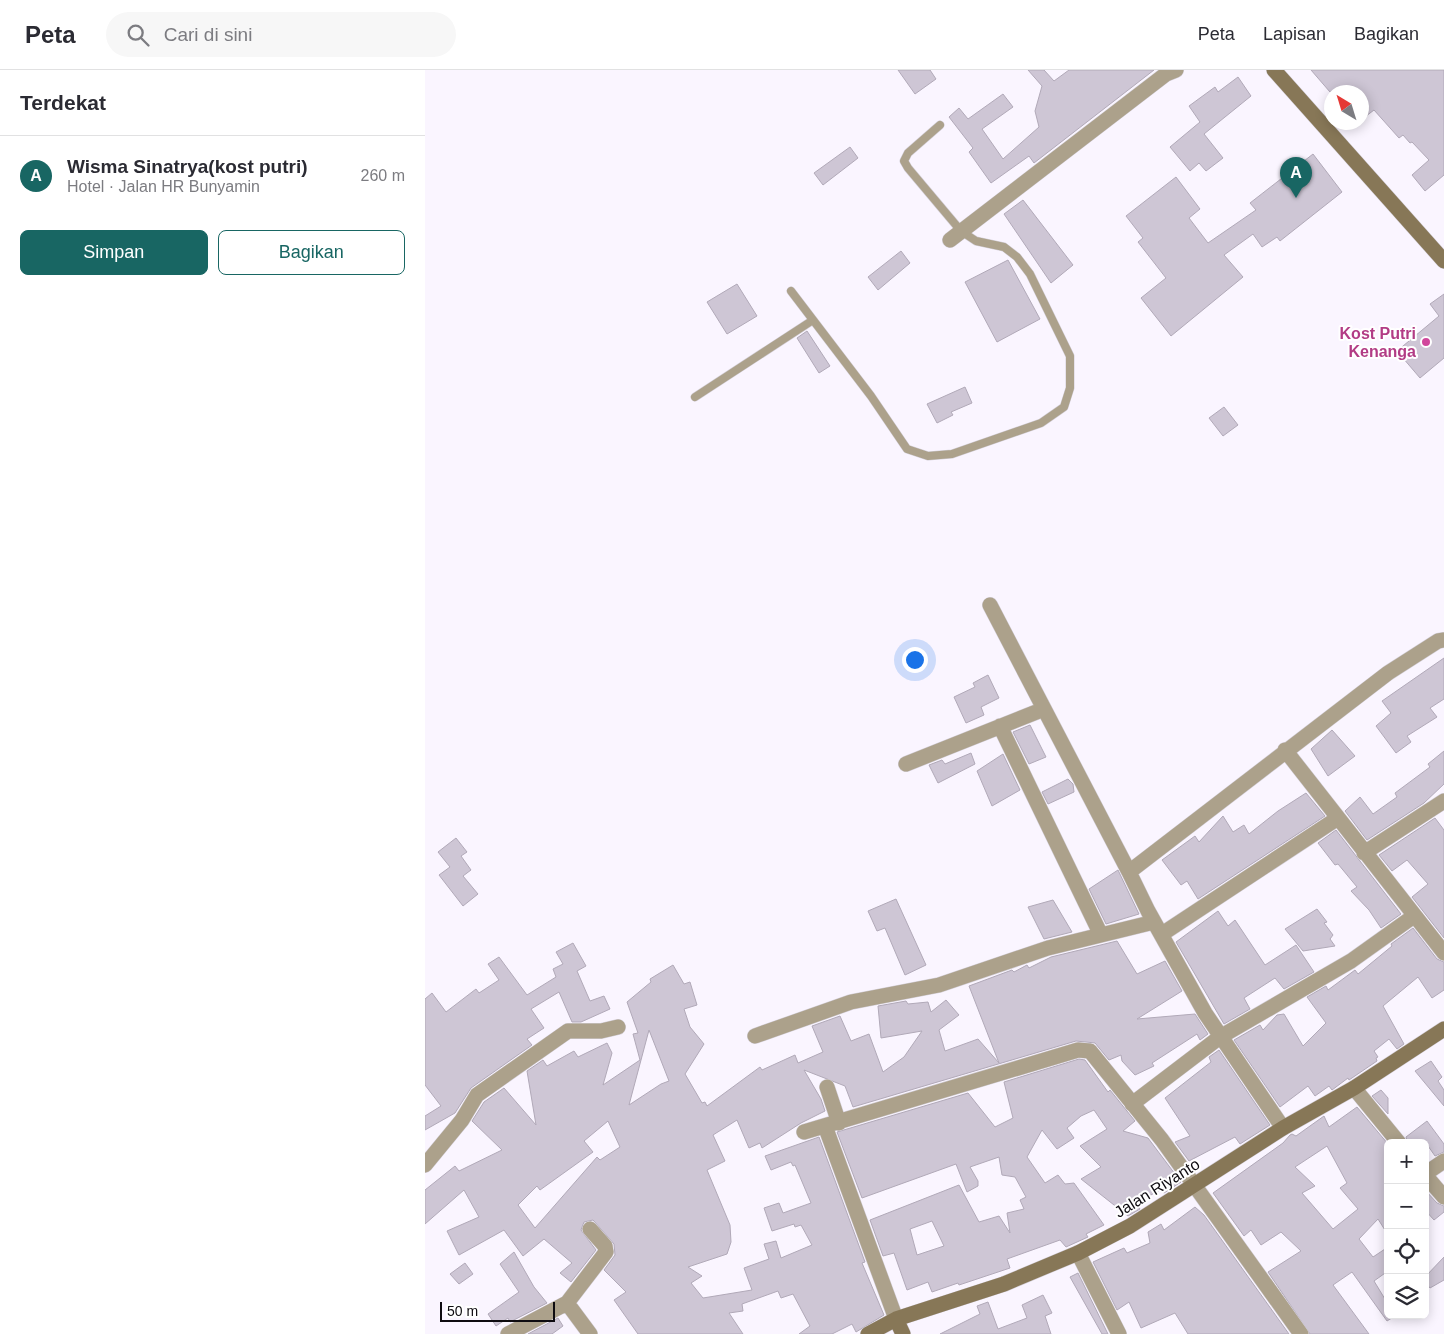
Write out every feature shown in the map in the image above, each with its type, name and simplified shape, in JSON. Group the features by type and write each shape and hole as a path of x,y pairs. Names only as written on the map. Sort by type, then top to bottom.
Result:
{"street":[{"path":"955,236 1166,74 1176,70"},
{"path":"1274,70 1444,261"},
{"path":"990,604 1158,928 1220,1038 1283,1128"},
{"path":"1129,872 1285,750 1388,673 1438,641 1444,640"},
{"path":"906,764 1044,709"},
{"path":"1000,726 1101,935"},
{"path":"1285,750 1444,953"},
{"path":"1364,853 1444,801"},
{"path":"755,1036 851,1002 939,985 1048,948 1101,935 1158,928 1338,818"},
{"path":"1133,1104 1220,1038 1351,961 1414,916"},
{"path":"425,1165 462,1120 477,1095 568,1031 601,1031 618,1027"},
{"name":"Jalan Riyanto","path":"868,1334 896,1319 1004,1284 1078,1253 1130,1226 1283,1128 1354,1088 1444,1029"},
{"path":"804,1132 1079,1050 1090,1051 1162,1140 1301,1334"},
{"path":"827,1087 832,1124 896,1319 903,1334"},
{"path":"1354,1088 1396,1139"},
{"path":"1429,1171 1444,1161"},
{"path":"1429,1179 1444,1197"},
{"path":"508,1334 567,1303 606,1252 605,1246 590,1229"},
{"path":"1078,1253 1119,1334"},
{"path":"567,1303 590,1334"}],"lane":[{"path":"791,291 875,402 907,449 928,456 952,454 1041,423 1064,407 1070,388 1070,356 1030,274 1017,257 1004,247 955,236 904,160 908,153 940,125"},
{"path":"695,397 813,320"}],"building":[{"path":"898,70 930,70 936,79 915,94"},
{"path":"1028,70 1044,70 1054,81 1069,70 1154,70 1034,163 1029,156 991,183 969,152 973,148 949,117 959,108 968,119 1003,94 1013,107 982,129 1003,159 1039,127 1035,111 1042,86"},
{"path":"1311,70 1444,70 1444,175 1425,191 1412,175 1429,160 1403,135 1399,138 1374,110 1369,114 1369,85 1324,85"},
{"path":"1238,77 1251,96 1204,134 1223,158 1206,171 1199,163 1190,171 1170,147 1200,122 1189,106 1215,87 1218,92"},
{"path":"850,147 858,158 823,185 814,173"},
{"path":"1313,154 1342,192 1280,241 1277,237 1262,247 1253,234 1224,255 1243,277 1171,336 1141,298 1166,278 1138,242 1143,238 1126,216 1176,177 1200,209 1189,218 1208,243 1256,210 1250,203"},
{"path":"1023,200 1073,265 1051,283 1004,214"},
{"path":"901,251 910,263 878,290 868,277"},
{"path":"1008,260 1040,319 997,342 965,282"},
{"path":"737,284 757,316 727,334 707,302"},
{"name":"Kost Putri Kenanga","path":"1444,294 1444,358 1420,378 1397,351 1439,316 1430,304"},
{"path":"807,331 830,366 819,373 797,338"},
{"path":"965,387 972,403 951,412 953,415 937,423 927,404"},
{"path":"1224,407 1238,425 1223,436 1209,418"},
{"path":"1444,658 1444,699 1430,708 1437,717 1407,736 1411,742 1396,753 1376,726 1391,713 1382,701"},
{"path":"988,675 999,698 981,707 984,715 966,723 954,697 975,687 973,683"},
{"path":"1030,725 1046,757 1029,764 1013,732"},
{"path":"1332,730 1355,756 1328,776 1311,749"},
{"path":"1444,751 1444,784 1424,803 1367,840 1345,811 1360,797 1373,814 1397,797 1395,793 1430,767 1428,764"},
{"path":"971,753 975,764 938,783 929,765 942,760 945,764"},
{"path":"1003,754 1020,790 992,806 977,771"},
{"path":"1068,779 1073,784 1074,792 1048,804 1042,792"},
{"path":"1306,793 1325,816 1198,899 1187,881 1181,885 1162,860 1195,836 1199,842 1223,816 1233,832 1244,825 1249,834 1278,811"},
{"path":"1435,818 1444,830 1444,938 1412,897 1428,884 1407,860 1392,871 1379,855"},
{"path":"1336,830 1401,914 1381,928 1369,910 1351,891 1357,887 1338,864 1335,865 1318,843"},
{"path":"456,838 467,852 461,856 471,870 463,876 478,894 463,906 439,875 450,867 438,852"},
{"path":"1118,870 1139,914 1106,924 1089,889"},
{"path":"896,899 926,965 905,975 885,928 877,931 868,911"},
{"path":"1053,900 1072,932 1044,939 1028,907"},
{"path":"1317,909 1327,922 1324,923 1333,935 1330,939 1335,946 1303,951 1285,929"},
{"path":"1218,911 1228,926 1235,920 1265,965 1296,945 1314,972 1284,989 1275,978 1244,998 1250,1009 1224,1024 1176,942"},
{"path":"1413,928 1437,959 1444,962 1444,990 1432,998 1418,977 1383,1006 1404,1044 1397,1049 1389,1039 1374,1051 1378,1057 1376,1058 1377,1061 1349,1080 1348,1078 1332,1090 1329,1086 1315,1096 1308,1086 1280,1107 1234,1040 1260,1025 1263,1030 1277,1015 1284,1014 1303,1046 1326,1023 1307,997 1326,986 1328,990 1355,970 1358,974 1392,946 1391,944"},
{"path":"1117,941 1137,974 1165,961 1182,991 1137,1019 1195,1014 1208,1034 1200,1040 1197,1034 1152,1063 1154,1066 1135,1075 1122,1061 1121,1055 1109,1060 1095,1043 1076,1041 853,1107 845,1086 804,1070 821,1099 825,1111 801,1123 762,1148 760,1143 749,1148 737,1120 713,1135 725,1161 707,1170 730,1225 731,1242 727,1254 688,1267 702,1276 691,1283 703,1298 752,1290 744,1268 769,1259 764,1244 776,1241 781,1258 812,1245 801,1225 795,1227 794,1224 772,1231 764,1208 779,1203 783,1213 811,1203 795,1165 793,1166 791,1162 771,1170 765,1156 819,1137 865,1262 862,1263 884,1315 856,1332 852,1324 832,1334 799,1334 810,1326 793,1294 781,1298 778,1291 742,1304 743,1311 729,1313 743,1334 638,1334 614,1300 626,1292 604,1270 615,1255 614,1244 593,1220 584,1222 581,1230 596,1250 571,1282 560,1273 572,1263 544,1239 523,1256 504,1230 459,1255 447,1231 479,1217 464,1190 425,1224 425,1190 455,1166 459,1171 502,1150 472,1121 484,1102 504,1088 536,1125 527,1071 543,1060 547,1066 574,1051 578,1057 607,1043 612,1053 603,1085 640,1060 633,1034 638,1033 627,1002 651,982 650,979 673,965 684,984 690,982 697,1005 684,1009 690,1027 704,1044 685,1074 702,1103 705,1102 707,1106 760,1067 762,1070 795,1055 798,1063 823,1052 812,1026 840,1016 851,1041 869,1034 883,1072 904,1057 922,1031 881,1038 878,1006 906,1001 908,1004 928,1002 931,1012 946,1000 959,1015 939,1030 945,1051 978,1039 999,1063 969,986 1012,970 1014,972 1027,965 1029,968 1051,957","holes":["649,1030 669,1081 661,1084 629,1105","608,1121 620,1147 600,1160 597,1157 535,1228 518,1205 537,1186 540,1190 593,1152 584,1141"]},
{"path":"573,943 586,966 577,971 590,1001 604,996 610,1009 581,1022 572,1022 559,992 531,1009 544,1028 527,1039 532,1045 471,1088 455,1113 425,1130 425,1116 441,1106 425,1085 425,999 432,993 446,1012 476,989 479,993 499,980 488,964 499,957 527,995 556,977 553,969 563,964 556,952"},
{"path":"1219,1050 1270,1125 1240,1144 1235,1137 1189,1161 1175,1142 1190,1136 1165,1098 1211,1062 1209,1057"},
{"path":"1079,1059 1085,1060 1108,1092 1110,1090 1135,1121 1123,1131 1148,1138 1181,1182 1164,1193 1160,1190 1136,1203 1140,1209 1128,1216 1081,1179 1101,1167 1080,1146 1107,1129 1094,1110 1081,1116 1067,1128 1074,1138 1057,1149 1042,1130 1027,1157 1045,1183 1058,1175 1065,1184 1074,1183 1104,1225 1086,1234 1088,1237 1066,1247 1060,1240 1007,1259 1010,1268 959,1285 958,1283 932,1292 928,1282 907,1290 894,1253 883,1256 870,1220 959,1185 979,1222 999,1216 1010,1233 1007,1213 1024,1209 1020,1200 1026,1197 1015,1177 1002,1175 999,1157 970,1167 978,1181 978,1186 967,1192 956,1164 862,1198 837,1132 968,1093 995,1127 1013,1118 1004,1082","holes":["932,1221 944,1246 917,1255 910,1229"]},
{"path":"1431,1061 1442,1077 1438,1081 1444,1090 1444,1106 1415,1071"},
{"path":"1381,1090 1388,1098 1388,1114 1372,1096"},
{"path":"1357,1107 1384,1139 1384,1229 1378,1219 1359,1239 1373,1257 1384,1250 1384,1274 1374,1281 1384,1297 1384,1317 1352,1272 1333,1285 1369,1334 1310,1334 1268,1272 1301,1251 1281,1232 1261,1245 1251,1230 1244,1236 1213,1193 1283,1143 1290,1135 1296,1136 1324,1116 1329,1127","holes":["1327,1146 1347,1183 1340,1188 1358,1209 1333,1229 1302,1193 1315,1186 1295,1167"]},
{"path":"1427,1121 1444,1144 1444,1152 1435,1156 1429,1147 1429,1139 1407,1139 1406,1137"},
{"path":"1429,1194 1437,1203 1444,1206 1444,1212 1434,1220 1429,1214"},
{"path":"1195,1207 1204,1215 1289,1334 1188,1334 1175,1313 1141,1328 1129,1302 1117,1310 1093,1262 1124,1248 1127,1253 1150,1243 1148,1232 1161,1224 1164,1230"},
{"path":"514,1252 534,1287 547,1303 510,1322 508,1318 496,1326 488,1314 519,1292 500,1264"},
{"path":"1444,1257 1444,1280 1430,1288 1429,1273"},
{"path":"465,1263 473,1274 459,1284 450,1274"},
{"path":"1078,1273 1108,1334 1102,1334 1070,1277"},
{"path":"1043,1295 1052,1313 1045,1316 1051,1334 940,1334 980,1314 977,1306 988,1302 998,1329 1027,1318 1022,1305"},
{"path":"558,1318 563,1326 552,1334 528,1334"}],"place":[{"name":"Wisma Sinatrya(kost putri)","path":"1296,198"},
{"name":"Kost Putri Kenanga","path":"1426,342"}]}
